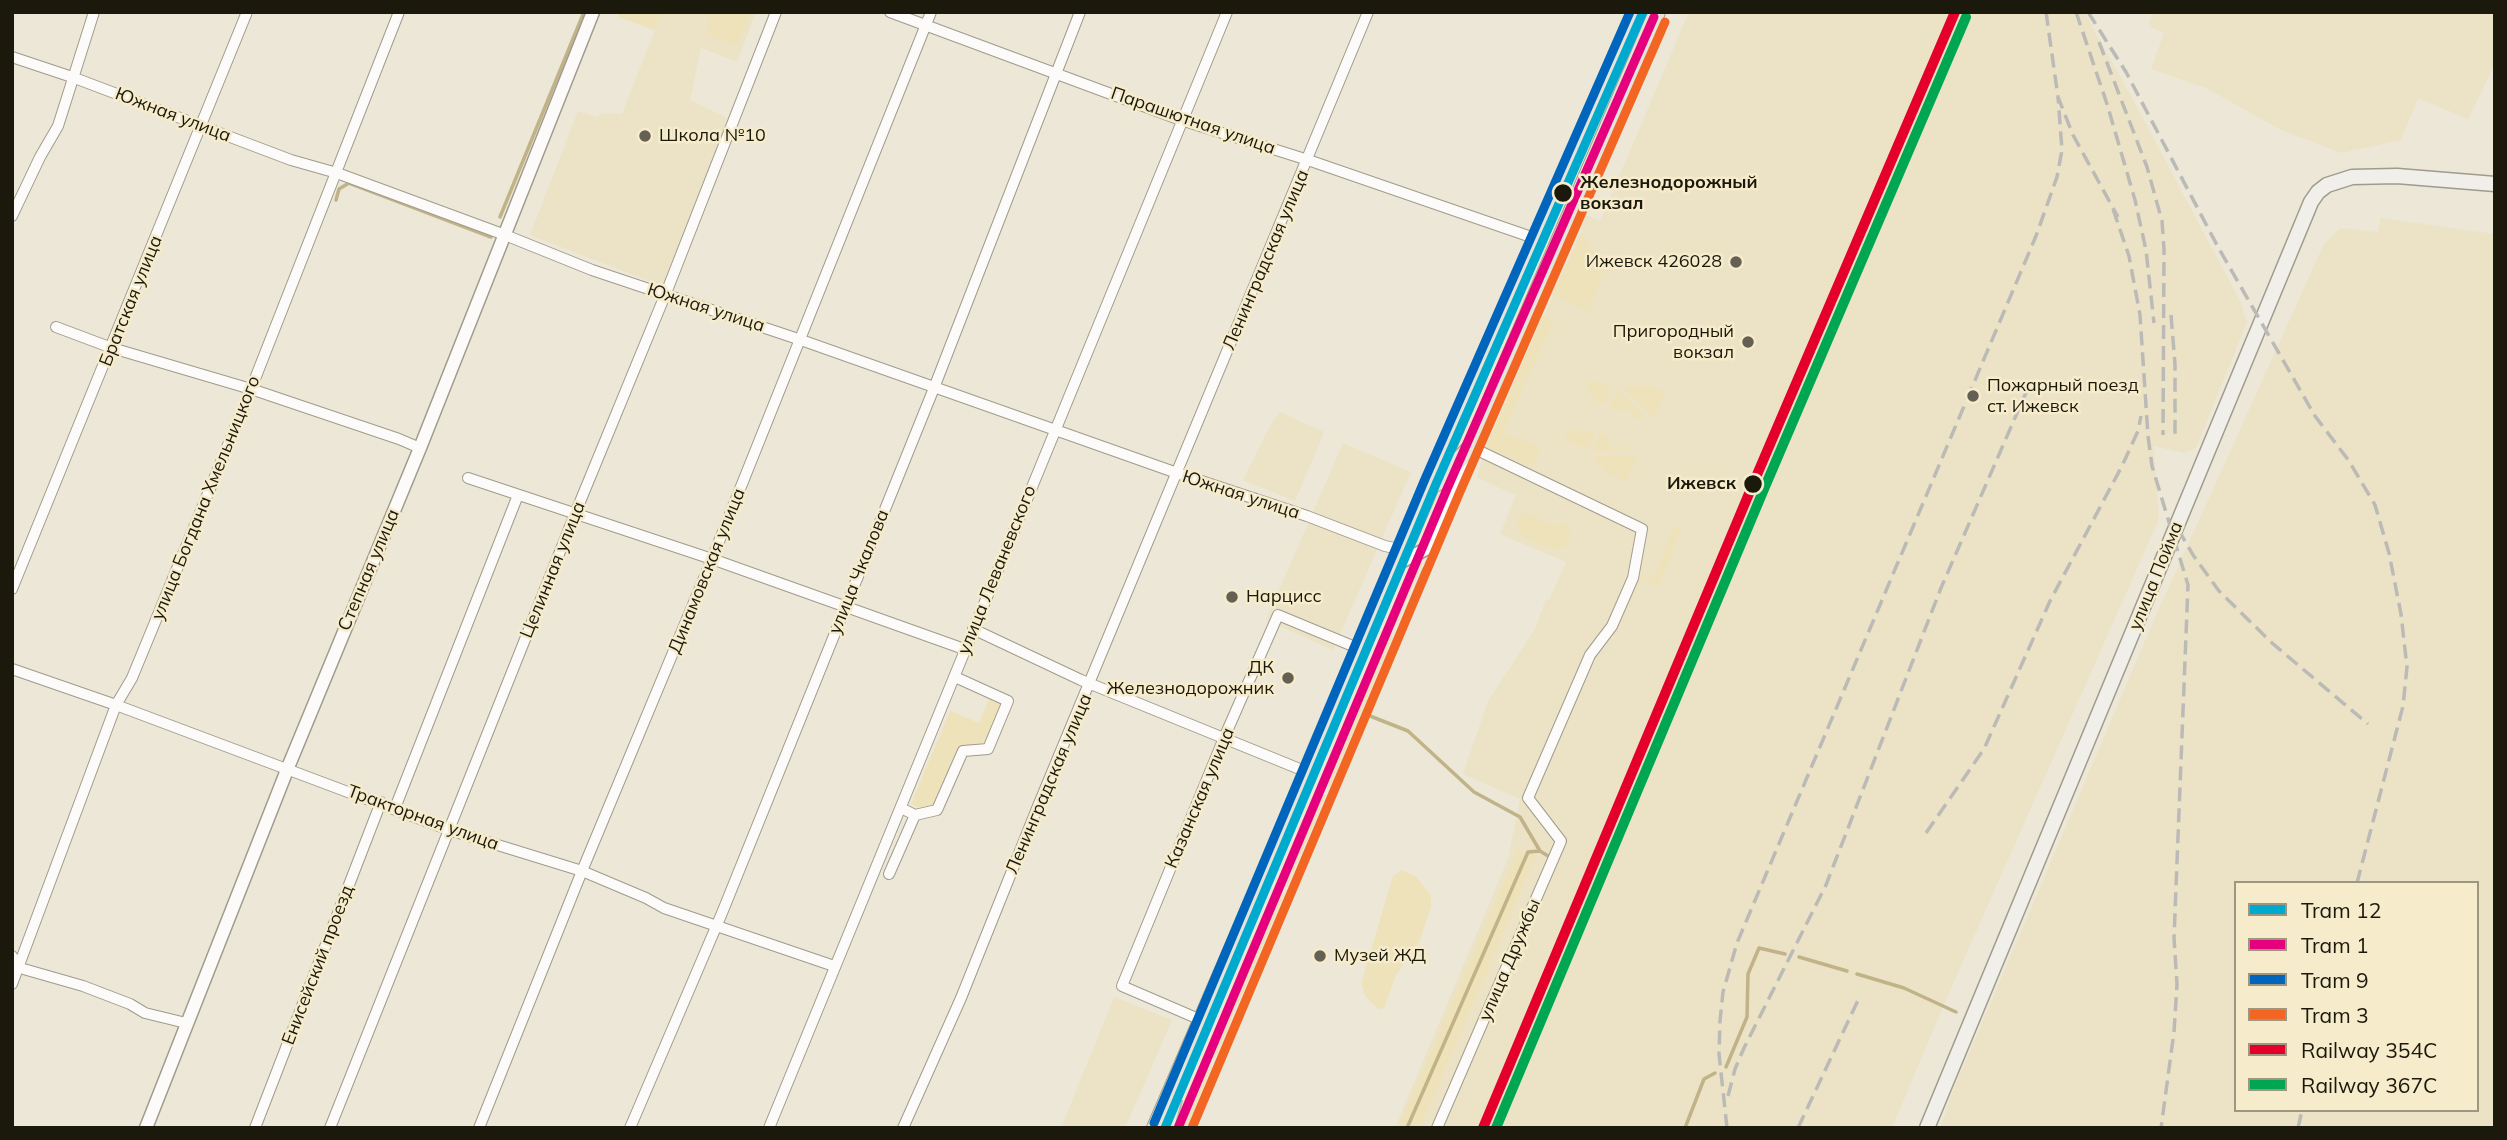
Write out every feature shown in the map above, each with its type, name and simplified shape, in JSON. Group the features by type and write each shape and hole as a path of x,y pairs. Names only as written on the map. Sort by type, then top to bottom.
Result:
{"main road":[{"path":"1155,1128 1635,12"},
{"path":"1430,488 1471,447 1657,12"},
{"name":"улица Пойма","path":"1927,1128 2311,202 2318,192 2327,186 2352,177 2397,177 2495,184"}],"street":[{"path":"12,216 58,126 94,12"},
{"name":"Братская улица","path":"12,589 247,12"},
{"name":"улица Богдана Хмельницкого","path":"12,984 116,705 132,678 251,388 399,12"},
{"name":"Степная улица","path":"146,1128 287,769 420,449 593,12"},
{"name":"Целинная улица","path":"330,1128 776,12"},
{"name":"Парашютная улица","path":"890,12 1181,120 1308,160 1537,239"},
{"name":"Динамовская улица","path":"479,1128 801,340 931,12"},
{"name":"улица Чкалова","path":"630,1128 717,925 934,388 1080,12"},
{"name":"улица Леваневского","path":"769,1128 1227,12"},
{"name":"Ленинградская улица","path":"903,1128 961,998 1368,12"},
{"name":"Южная улица","path":"12,57 291,160 337,173 592,270 1307,516 1385,546 1400,557"},
{"path":"56,327 112,348 251,388 399,439 420,449"},
{"path":"1400,557 1426,549 1471,447"},
{"name":"улица Дружбы","path":"1437,1128 1561,841 1528,798 1590,655 1612,626 1633,578 1642,529 1471,447"},
{"path":"468,478 712,559 964,649"},
{"path":"395,808 518,495"},
{"name":"Казанская улица","path":"1201,1020 1122,986 1224,738 1278,615 1360,649"},
{"path":"972,629 1090,684 1307,772"},
{"name":"Тракторная улица","path":"12,670 116,705 449,830 582,871 664,908 834,966"},
{"path":"901,808 915,815 937,810 963,751 988,749 1008,702 955,677"},
{"name":"Енисейский проезд","path":"255,1128 381,803"},
{"path":"889,874 915,815"},
{"path":"12,956 20,968 83,986 130,1004 145,1013 186,1023"}],"shaded area":[{"path":"620,12 662,12 655,30 618,17"},
{"name":"Школа №10","path":"662,12 756,12 737,62 701,48 690,100 727,118 716,153 663,284 657,284 530,235 578,111 597,117 602,113 622,114"},
{"path":"712,12 751,12 739,42 731,45 708,34 706,28"},
{"path":"1689,12 2084,12 2240,301 2247,322 2196,448 2184,453 2154,446 2159,519 1948,995 1892,1128 1395,1128 1508,859 1520,799 1463,774 1488,701 1535,629 1546,599 1549,600 1566,562 1500,534 1516,495 1477,478 1486,447 1581,232 1584,214 1600,221"},
{"path":"2153,12 2495,12 2495,64 2468,119 2418,98 2401,140 2341,153 2281,130 2206,88 2151,69 2164,33 2148,26"},
{"path":"2381,218 2495,234 2495,1128 1940,1128 1955,1086 2157,613 2324,244 2340,228 2378,232"},
{"path":"1581,232 1604,271 1588,312 1552,295"},
{"path":"1543,315 1554,321 1503,432 1541,448 1532,467 1486,447"},
{"path":"1590,379 1611,388 1605,405 1593,401 1593,396 1586,391"},
{"path":"1652,386 1666,392 1654,418 1623,387"},
{"path":"1617,389 1647,420 1636,420 1629,410 1609,408"},
{"path":"1280,412 1324,432 1295,501 1243,480 1272,422"},
{"path":"1569,430 1596,431 1588,449 1564,440"},
{"path":"1600,433 1607,436 1611,446 1617,448 1626,444 1632,450 1593,451"},
{"path":"1343,443 1411,472 1333,650 1266,620"},
{"path":"1638,455 1627,481 1610,475 1592,456"},
{"path":"1524,512 1550,525 1566,524 1571,534 1569,545 1560,549 1537,544 1523,536 1517,522"},
{"path":"1673,527 1681,530 1659,587 1641,580 1642,576 1653,580"},
{"path":"1415,561 1422,564 1395,627 1388,624"},
{"path":"1382,632 1393,636 1330,787 1320,783"},
{"path":"991,695 1003,702 984,747 954,755 935,807 922,809 911,804 950,711 979,723"},
{"path":"1316,791 1326,795 1287,887 1278,883"},
{"path":"1518,849 1536,857 1420,1128 1398,1128"},
{"path":"1402,870 1416,877 1431,895 1431,906 1420,940 1396,975 1384,1008 1379,1009 1366,997 1362,981 1393,876"},
{"path":"1274,889 1285,893 1215,1058 1205,1054"},
{"path":"1114,997 1172,1020 1125,1128 1061,1128"},
{"path":"1201,1062 1212,1067 1187,1128 1177,1128 1184,1100"}],"waterway":[{"path":"500,217 584,12"},
{"path":"336,200 339,189 349,183 491,237"},
{"path":"1401,625 1424,569"},
{"path":"1335,786 1395,641"},
{"path":"1365,714 1408,731 1474,792 1520,817 1540,851"},
{"path":"1189,1128 1328,802"},
{"path":"1407,1128 1528,852 1540,851 1548,856"},
{"path":"1726,1067 1747,1017 1748,974 1759,948 1785,954"},
{"path":"1799,957 1847,971"},
{"path":"1857,974 1904,988 1956,1012"},
{"path":"1685,1128 1704,1079 1715,1073"}],"tram line":[{"name":"9","path":"1154,1123 1425,479 1630,12"},
{"name":"12","path":"1165,1128 1436,484 1643,12"},
{"name":"1","path":"1178,1128 1447,489 1654,17"},
{"name":"3","path":"1192,1128 1459,494 1665,22"},
{"path":"1175,1128 1182,1101"}],"railway":[{"path":"2046,12 2058,97 2073,135 2118,217"},
{"path":"2076,12 2135,200 2146,250 2154,323"},
{"path":"2088,12 2126,72 2218,247 2315,416 2349,461 2375,505 2389,553 2401,614 2407,667 2403,706 2358,881"},
{"path":"2099,42 2147,167 2162,221 2163,435"},
{"path":"1727,1128 1719,1054 1720,1021 1723,992 1737,943 2036,236 2057,177 2062,150 2058,97"},
{"path":"2113,209 2129,256 2140,315 2152,466 2188,585 2174,938 2177,984 2174,1032 2161,1128"},
{"path":"2171,315 2175,364 2175,434"},
{"path":"1728,1096 1744,1048 1826,885 1941,588 2031,381"},
{"path":"1926,833 1984,749 2050,601 2122,466 2138,431 2141,416"},
{"path":"2178,529 2219,591 2272,643 2368,724"},
{"path":"1798,1128 1860,996"},
{"path":"2298,1128 2302,1112"}],"rail line":[{"name":"354С","path":"1483,1128 1753,484 1955,12"},
{"name":"367С","path":"1496,1128 1764,489 1966,17"}],"place":[{"name":"Школа №10","path":"645,136"},
{"name":"Железнодорожный вокзал","path":"1563,193"},
{"name":"Ижевск 426028","path":"1736,262"},
{"name":"Пригородный вокзал","path":"1748,342"},
{"name":"Пожарный поезд ст. Ижевск","path":"1973,396"},
{"name":"Ижевск","path":"1753,484"},
{"name":"Нарцисс","path":"1232,597"},
{"name":"ДК Железнодорожник","path":"1288,678"},
{"name":"Музей ЖД","path":"1320,956"}]}
